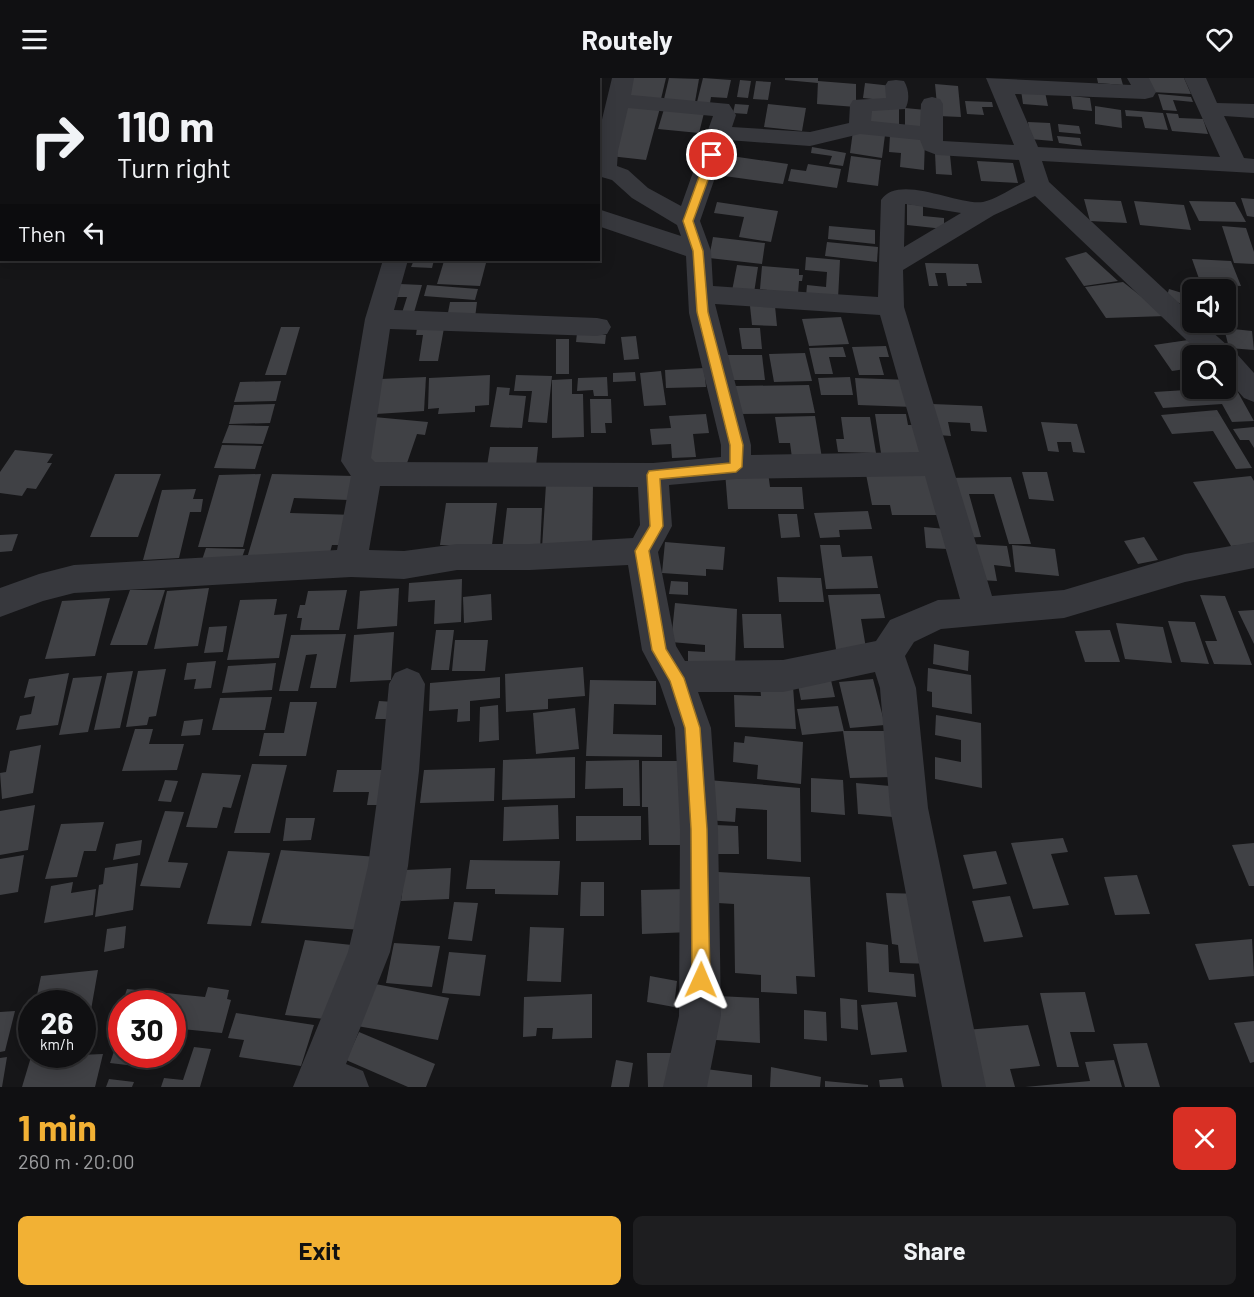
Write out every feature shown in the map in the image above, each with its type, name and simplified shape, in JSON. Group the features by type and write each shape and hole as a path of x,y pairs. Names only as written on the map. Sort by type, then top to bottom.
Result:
{"street":[{"path":"1138,78 1144,92 999,82 1021,130 1038,185 1209,345"},
{"path":"1195,78 1209,109 1244,166"},
{"path":"860,127 861,105 897,104 896,86"},
{"path":"688,221 640,193 620,176 605,170 615,99 711,110 721,109 725,116 688,221 698,251 702,312 736,445 736,467"},
{"path":"932,104 932,145 937,148 1244,166"},
{"path":"1209,109 1254,111"},
{"path":"720,133 810,139 860,127 931,134"},
{"path":"890,266 985,210 1038,185"},
{"path":"980,611 891,307 890,266 893,200 904,196 985,210"},
{"path":"600,219 698,251"},
{"path":"395,261 378,319 356,461 367,474 653,475 736,467 936,464"},
{"path":"701,294 891,307"},
{"path":"378,319 597,327"},
{"path":"1236,371 1254,391"},
{"path":"351,563 367,474"},
{"path":"653,475 656,526 642,551 659,650 676,678 693,728 699,829 700,1016 685,1087"},
{"path":"0,603 39,588 74,579 351,563 404,565 457,557 530,557 642,551"},
{"path":"676,678 783,676 887,654 902,631 938,615 1065,604 1185,568 1254,555"},
{"path":"887,654 898,688 909,808 964,1087"},
{"path":"328,1084 369,952 388,866 400,771 407,684"}],"building":[{"path":"629,78 666,78 661,99 624,96"},
{"path":"669,78 699,79 695,102 664,99"},
{"path":"703,78 731,80 727,98 711,97 710,103 697,102"},
{"path":"785,78 818,78 818,83 785,80"},
{"path":"1097,78 1121,78 1123,85 1098,83"},
{"path":"1145,78 1184,78 1191,94 1150,92"},
{"path":"740,80 751,81 748,98 737,97"},
{"path":"756,81 771,82 768,100 753,99"},
{"path":"818,81 856,84 856,107 817,104"},
{"path":"865,83 892,86 891,101 863,98"},
{"path":"935,84 958,86 961,117 938,116"},
{"path":"1021,90 1045,92 1048,106 1023,104"},
{"path":"1158,94 1191,97 1193,102 1173,100 1177,111 1163,110"},
{"path":"1071,96 1090,98 1092,111 1073,109"},
{"path":"965,101 992,102 993,107 982,107 984,115 967,114"},
{"path":"625,104 660,108 646,160 610,156"},
{"path":"735,104 749,105 747,114 733,113"},
{"path":"768,104 806,108 802,131 764,127"},
{"path":"867,106 899,109 899,126 866,123"},
{"path":"1095,106 1121,110 1122,128 1095,124"},
{"path":"905,108 926,110 926,129 905,127"},
{"path":"664,109 704,113 699,133 658,129"},
{"path":"1125,110 1163,113 1168,130 1145,128 1142,117 1126,116"},
{"path":"1166,113 1178,114 1179,118 1203,119 1208,134 1172,131"},
{"path":"1028,122 1050,123 1053,141 1030,139"},
{"path":"1058,124 1079,126 1081,134 1059,132"},
{"path":"853,131 885,135 882,158 850,153"},
{"path":"890,135 925,139 924,170 900,167 901,153 889,152"},
{"path":"1057,136 1080,138 1082,146 1059,143"},
{"path":"812,147 846,153 843,166 829,164 832,156 811,153"},
{"path":"935,153 950,155 952,175 936,174"},
{"path":"724,155 788,164 783,184 717,175"},
{"path":"851,156 881,160 878,186 847,182"},
{"path":"977,161 1013,163 1018,183 981,181"},
{"path":"808,164 841,169 837,188 788,181 791,169 806,171"},
{"path":"1241,198 1254,199 1254,217 1247,216"},
{"path":"1084,199 1121,201 1127,223 1090,221"},
{"path":"1134,201 1184,205 1191,230 1140,225"},
{"path":"1189,201 1235,202 1246,222 1199,221"},
{"path":"717,202 778,211 771,242 739,237 744,217 714,213"},
{"path":"907,204 923,206 923,216 944,218 944,229 907,225"},
{"path":"829,226 875,230 875,244 828,239"},
{"path":"1222,226 1246,228 1254,252 1254,264 1234,263"},
{"path":"713,237 765,243 762,264 709,258"},
{"path":"827,242 878,247 877,262 825,256"},
{"path":"1086,252 1118,281 1084,286 1065,258"},
{"path":"806,257 840,260 838,299 806,296 807,285 826,287 827,272 805,270"},
{"path":"1192,259 1231,261 1241,286 1236,286 1236,279 1199,279"},
{"path":"414,261 434,261 432,268 411,267"},
{"path":"444,261 486,263 480,286 437,284"},
{"path":"925,263 978,264 982,283 948,286 946,273 935,273 938,286 929,286"},
{"path":"737,265 758,267 754,293 732,291"},
{"path":"762,266 799,269 799,275 803,275 802,281 799,281 798,294 760,289"},
{"path":"1123,282 1166,316 1106,318 1085,287"},
{"path":"400,284 422,285 413,316 401,316 407,297 396,297"},
{"path":"427,285 478,289 475,300 424,296"},
{"path":"1169,289 1182,293 1182,304 1166,299"},
{"path":"450,302 477,302 475,318 447,318"},
{"path":"750,306 775,306 777,326 752,325"},
{"path":"841,317 849,344 809,346 802,319"},
{"path":"281,327 300,327 286,375 265,375"},
{"path":"417,328 444,328 438,361 419,361 423,335 416,335"},
{"path":"739,328 760,328 762,349 742,349"},
{"path":"1236,329 1252,331 1254,350 1236,349 1236,345 1228,345 1225,333 1236,333"},
{"path":"577,333 606,335 605,344 576,342"},
{"path":"636,336 639,359 624,360 621,337"},
{"path":"556,339 569,339 569,374 556,374"},
{"path":"1195,339 1199,345 1182,345 1182,370 1172,371 1154,345"},
{"path":"886,346 889,357 879,357 884,375 859,375 852,347"},
{"path":"843,347 846,357 829,357 833,374 815,374 809,348"},
{"path":"805,353 812,381 774,382 769,354"},
{"path":"722,355 762,355 765,380 724,380"},
{"path":"704,368 706,387 666,388 665,370"},
{"path":"661,371 666,405 644,406 640,373"},
{"path":"635,372 636,381 613,382 613,373"},
{"path":"490,375 489,405 475,406 475,412 438,414 439,408 428,409 429,378"},
{"path":"516,375 552,376 547,423 528,422 532,391 514,391"},
{"path":"426,377 424,411 376,414 380,379"},
{"path":"607,377 608,396 594,396 593,390 577,391 578,378"},
{"path":"850,377 853,395 821,395 818,378"},
{"path":"855,378 910,380 913,407 858,405"},
{"path":"572,379 572,394 583,394 584,437 552,438 552,380"},
{"path":"281,381 276,401 234,402 240,382"},
{"path":"809,385 815,413 738,414 734,386"},
{"path":"497,387 510,388 509,395 526,396 522,428 490,427"},
{"path":"1236,389 1254,421 1232,422 1222,404 1163,408 1154,392 1182,390 1182,399 1236,399"},
{"path":"590,399 611,399 612,423 605,423 606,433 591,433"},
{"path":"275,404 270,423 229,424 234,405"},
{"path":"932,404 982,406 987,432 971,431 970,423 948,422 951,436 938,435"},
{"path":"1217,410 1252,468 1236,469 1213,431 1172,434 1161,415"},
{"path":"706,414 709,433 693,434 696,457 672,458 671,444 652,445 650,429 671,428 669,416"},
{"path":"875,414 906,414 908,425 919,425 924,454 881,453"},
{"path":"815,416 822,458 792,458 790,443 779,443 775,417"},
{"path":"374,417 428,422 425,435 417,434 406,466 363,462"},
{"path":"841,417 870,417 876,453 838,452 836,439 844,439"},
{"path":"1041,422 1077,424 1085,453 1073,452 1071,442 1057,442 1059,452 1048,451"},
{"path":"229,425 269,426 263,444 222,443"},
{"path":"1254,427 1254,448 1249,440 1240,440 1233,429"},
{"path":"222,445 262,446 255,469 214,468"},
{"path":"490,447 538,447 536,466 487,466"},
{"path":"15,450 53,454 47,463 52,463 36,489 27,488 22,496 0,493 0,472"},
{"path":"865,469 928,469 938,515 892,515 890,505 872,505"},
{"path":"725,472 768,472 770,487 802,487 804,509 728,509"},
{"path":"1022,472 1047,472 1054,501 1029,499"},
{"path":"115,474 161,474 138,537 90,537"},
{"path":"261,474 243,547 198,547 219,475"},
{"path":"272,474 354,476 349,500 294,498 290,513 355,515 349,545 332,545 328,560 247,558"},
{"path":"1251,476 1254,481 1254,544 1231,546 1193,482"},
{"path":"1011,477 1031,544 1009,544 994,494 969,494 981,537 960,538 944,478"},
{"path":"546,484 593,484 592,548 542,548"},
{"path":"196,489 193,499 203,499 201,512 190,512 179,558 143,560 162,490"},
{"path":"446,503 497,503 492,545 440,545"},
{"path":"507,508 542,508 540,551 502,550"},
{"path":"868,511 872,529 839,530 840,537 820,538 814,513"},
{"path":"778,514 797,514 800,537 781,538"},
{"path":"924,527 946,529 948,549 926,548"},
{"path":"18,534 12,551 0,552 0,535"},
{"path":"1144,537 1158,560 1138,564 1124,541"},
{"path":"665,542 725,547 723,570 706,569 706,576 662,573"},
{"path":"973,544 1007,546 1011,567 994,565 997,581 979,580"},
{"path":"820,545 840,545 842,557 872,556 878,588 826,589"},
{"path":"1012,545 1055,549 1059,576 1015,572"},
{"path":"206,548 245,549 239,566 200,566"},
{"path":"777,577 821,578 824,602 779,602"},
{"path":"462,579 461,622 434,624 435,600 408,602 409,583"},
{"path":"671,581 688,582 688,595 669,594"},
{"path":"209,588 198,646 154,649 167,591"},
{"path":"399,588 397,626 357,629 360,591"},
{"path":"130,590 165,590 147,645 110,645"},
{"path":"347,590 339,630 300,630 302,618 297,618 300,605 305,605 308,591"},
{"path":"491,594 492,620 464,623 463,597"},
{"path":"880,594 885,618 861,619 866,648 837,656 828,595"},
{"path":"1200,595 1225,596 1252,665 1214,664 1205,641 1217,641"},
{"path":"110,598 95,656 45,659 62,601"},
{"path":"277,599 274,615 287,614 279,658 227,660 240,600"},
{"path":"675,603 737,609 735,668 688,664 688,651 705,652 705,645 671,642"},
{"path":"1254,610 1254,644 1238,611"},
{"path":"742,614 781,614 784,648 744,648"},
{"path":"1168,621 1195,622 1209,664 1181,662"},
{"path":"1116,623 1163,627 1172,663 1125,659"},
{"path":"227,626 223,652 204,653 209,627"},
{"path":"436,630 454,630 449,670 431,670"},
{"path":"1110,630 1120,662 1085,662 1075,631"},
{"path":"394,632 391,680 350,682 354,635"},
{"path":"346,634 336,688 310,688 317,654 306,655 298,691 279,691 291,635"},
{"path":"455,640 488,640 485,671 452,671"},
{"path":"934,644 969,651 968,671 933,664"},
{"path":"216,661 211,688 194,689 196,679 184,680 187,663"},
{"path":"276,663 272,690 222,693 228,666"},
{"path":"583,667 585,696 548,699 548,709 506,712 505,674"},
{"path":"928,668 971,675 972,714 932,707 932,692 927,691"},
{"path":"166,669 156,716 149,717 147,725 126,727 138,671"},
{"path":"133,671 120,728 94,730 107,673"},
{"path":"69,673 58,725 16,730 20,716 31,714 35,696 24,698 29,679"},
{"path":"102,676 88,732 59,735 73,678"},
{"path":"830,676 835,697 801,700 797,680"},
{"path":"500,677 500,698 470,701 470,721 457,722 458,709 429,711 430,683"},
{"path":"873,679 885,725 850,728 839,682"},
{"path":"590,680 656,681 656,705 614,704 613,734 662,735 662,757 586,756"},
{"path":"760,685 793,686 796,729 735,727 734,695 761,696"},
{"path":"272,697 265,730 212,730 220,698"},
{"path":"379,701 394,702 390,719 375,719"},
{"path":"290,702 317,702 306,756 259,756 264,733 284,733"},
{"path":"498,705 499,740 479,742 480,707"},
{"path":"838,706 844,731 802,735 797,709"},
{"path":"575,708 579,749 536,754 533,713"},
{"path":"936,715 981,723 982,788 935,779 935,757 961,762 961,740 935,735"},
{"path":"203,719 200,735 181,736 184,721"},
{"path":"135,729 153,729 149,744 184,744 177,770 122,771"},
{"path":"843,731 885,731 893,777 850,778"},
{"path":"745,736 803,742 801,784 757,779 758,765 733,762 734,742 744,743"},
{"path":"41,745 33,793 2,799 0,773 6,772 10,751"},
{"path":"575,757 575,798 502,800 503,760"},
{"path":"639,760 640,806 623,806 623,788 585,789 586,761"},
{"path":"642,761 682,761 685,845 649,845 648,807 642,807"},
{"path":"252,764 287,765 270,833 234,833"},
{"path":"495,768 494,801 420,803 424,770"},
{"path":"337,770 393,770 388,805 367,805 369,792 333,792"},
{"path":"202,773 241,775 231,808 223,807 217,828 186,827"},
{"path":"811,778 843,780 845,815 811,812"},
{"path":"165,780 178,781 171,802 158,801"},
{"path":"708,780 800,788 801,862 767,859 767,810 736,808 735,822 706,820"},
{"path":"856,783 890,786 893,817 858,814"},
{"path":"35,805 28,850 0,855 0,811"},
{"path":"558,805 559,839 503,841 504,807"},
{"path":"165,811 184,812 168,862 188,863 180,888 140,886"},
{"path":"576,816 641,816 641,840 576,841"},
{"path":"286,818 315,818 311,840 283,841"},
{"path":"104,822 96,851 84,851 77,877 45,879 61,824"},
{"path":"715,825 738,826 739,854 715,854"},
{"path":"1063,838 1068,852 1051,854 1069,905 1033,909 1011,843"},
{"path":"142,840 140,855 113,860 116,844"},
{"path":"1254,843 1254,886 1249,886 1232,845"},
{"path":"281,850 378,857 362,930 261,923"},
{"path":"228,851 270,853 251,926 207,924"},
{"path":"996,851 1007,884 973,889 963,855"},
{"path":"24,855 18,892 0,895 0,859"},
{"path":"470,860 560,861 558,895 495,894 495,889 466,889"},
{"path":"138,863 133,910 95,917 99,885 103,884 105,868"},
{"path":"451,868 449,899 401,901 405,870"},
{"path":"718,872 810,877 815,977 796,976 797,994 761,992 761,975 735,973 734,904 718,903"},
{"path":"1137,875 1150,914 1115,915 1104,877"},
{"path":"73,882 71,893 96,889 93,915 44,923 51,886"},
{"path":"581,882 604,882 604,916 580,916"},
{"path":"688,889 691,932 642,934 641,890"},
{"path":"886,893 925,894 934,964 900,963 898,945 892,944"},
{"path":"1010,896 1023,937 984,942 972,901"},
{"path":"454,902 478,903 472,941 448,939"},
{"path":"126,926 124,948 104,952 107,929"},
{"path":"530,927 564,928 561,982 527,981"},
{"path":"1252,939 1254,976 1209,980 1195,944"},
{"path":"305,940 352,945 335,1020 285,1015"},
{"path":"866,942 888,945 889,972 914,974 916,997 868,992"},
{"path":"394,943 440,946 432,987 386,983"},
{"path":"449,952 486,955 480,996 442,993"},
{"path":"98,970 94,990 38,990 41,976"},
{"path":"650,976 677,981 674,1007 647,1002"},
{"path":"370,983 449,998 438,1040 357,1026"},
{"path":"208,987 229,990 227,999 231,1000 222,1033 186,1029 186,995 205,997"},
{"path":"1085,992 1095,1032 1070,1032 1079,1067 1057,1067 1040,993"},
{"path":"592,994 592,1038 552,1039 553,1028 537,1028 536,1036 523,1037 524,997"},
{"path":"717,996 759,998 760,1043 716,1040"},
{"path":"840,998 857,1000 858,1030 841,1028"},
{"path":"897,1002 907,1052 871,1055 861,1005"},
{"path":"804,1010 826,1012 827,1041 804,1039"},
{"path":"15,1011 5,1051 0,1052 0,1012"},
{"path":"236,1013 314,1025 301,1066 239,1057 244,1040 228,1038"},
{"path":"1254,1021 1254,1062 1250,1063 1234,1023"},
{"path":"1028,1025 1040,1066 1010,1069 1015,1087 979,1087 965,1030"},
{"path":"359,1032 435,1064 426,1087 408,1087 346,1060"},
{"path":"1147,1043 1160,1087 1125,1087 1113,1044"},
{"path":"194,1047 211,1049 200,1087 161,1087 164,1078 183,1080"},
{"path":"647,1053 677,1053 678,1087 648,1087"},
{"path":"96,1054 103,1054 95,1087 22,1087 28,1068 96,1068"},
{"path":"7,1057 2,1087 0,1087 0,1058"},
{"path":"616,1060 633,1063 629,1087 611,1087"},
{"path":"1114,1060 1122,1087 1025,1087 1090,1081 1085,1062"},
{"path":"771,1067 821,1077 820,1087 770,1087"},
{"path":"706,1069 752,1075 752,1087 705,1087"},
{"path":"902,1078 904,1087 880,1087 879,1080"},
{"path":"109,1079 134,1082 132,1087 106,1087"},
{"path":"825,1081 868,1085 868,1087 825,1087"}],"route":[{"path":"701,980 699,829 693,728 676,678 659,650 647,591 642,551 656,526 653,475 736,467 736,445 702,312 698,251 688,221 712,155"}]}
